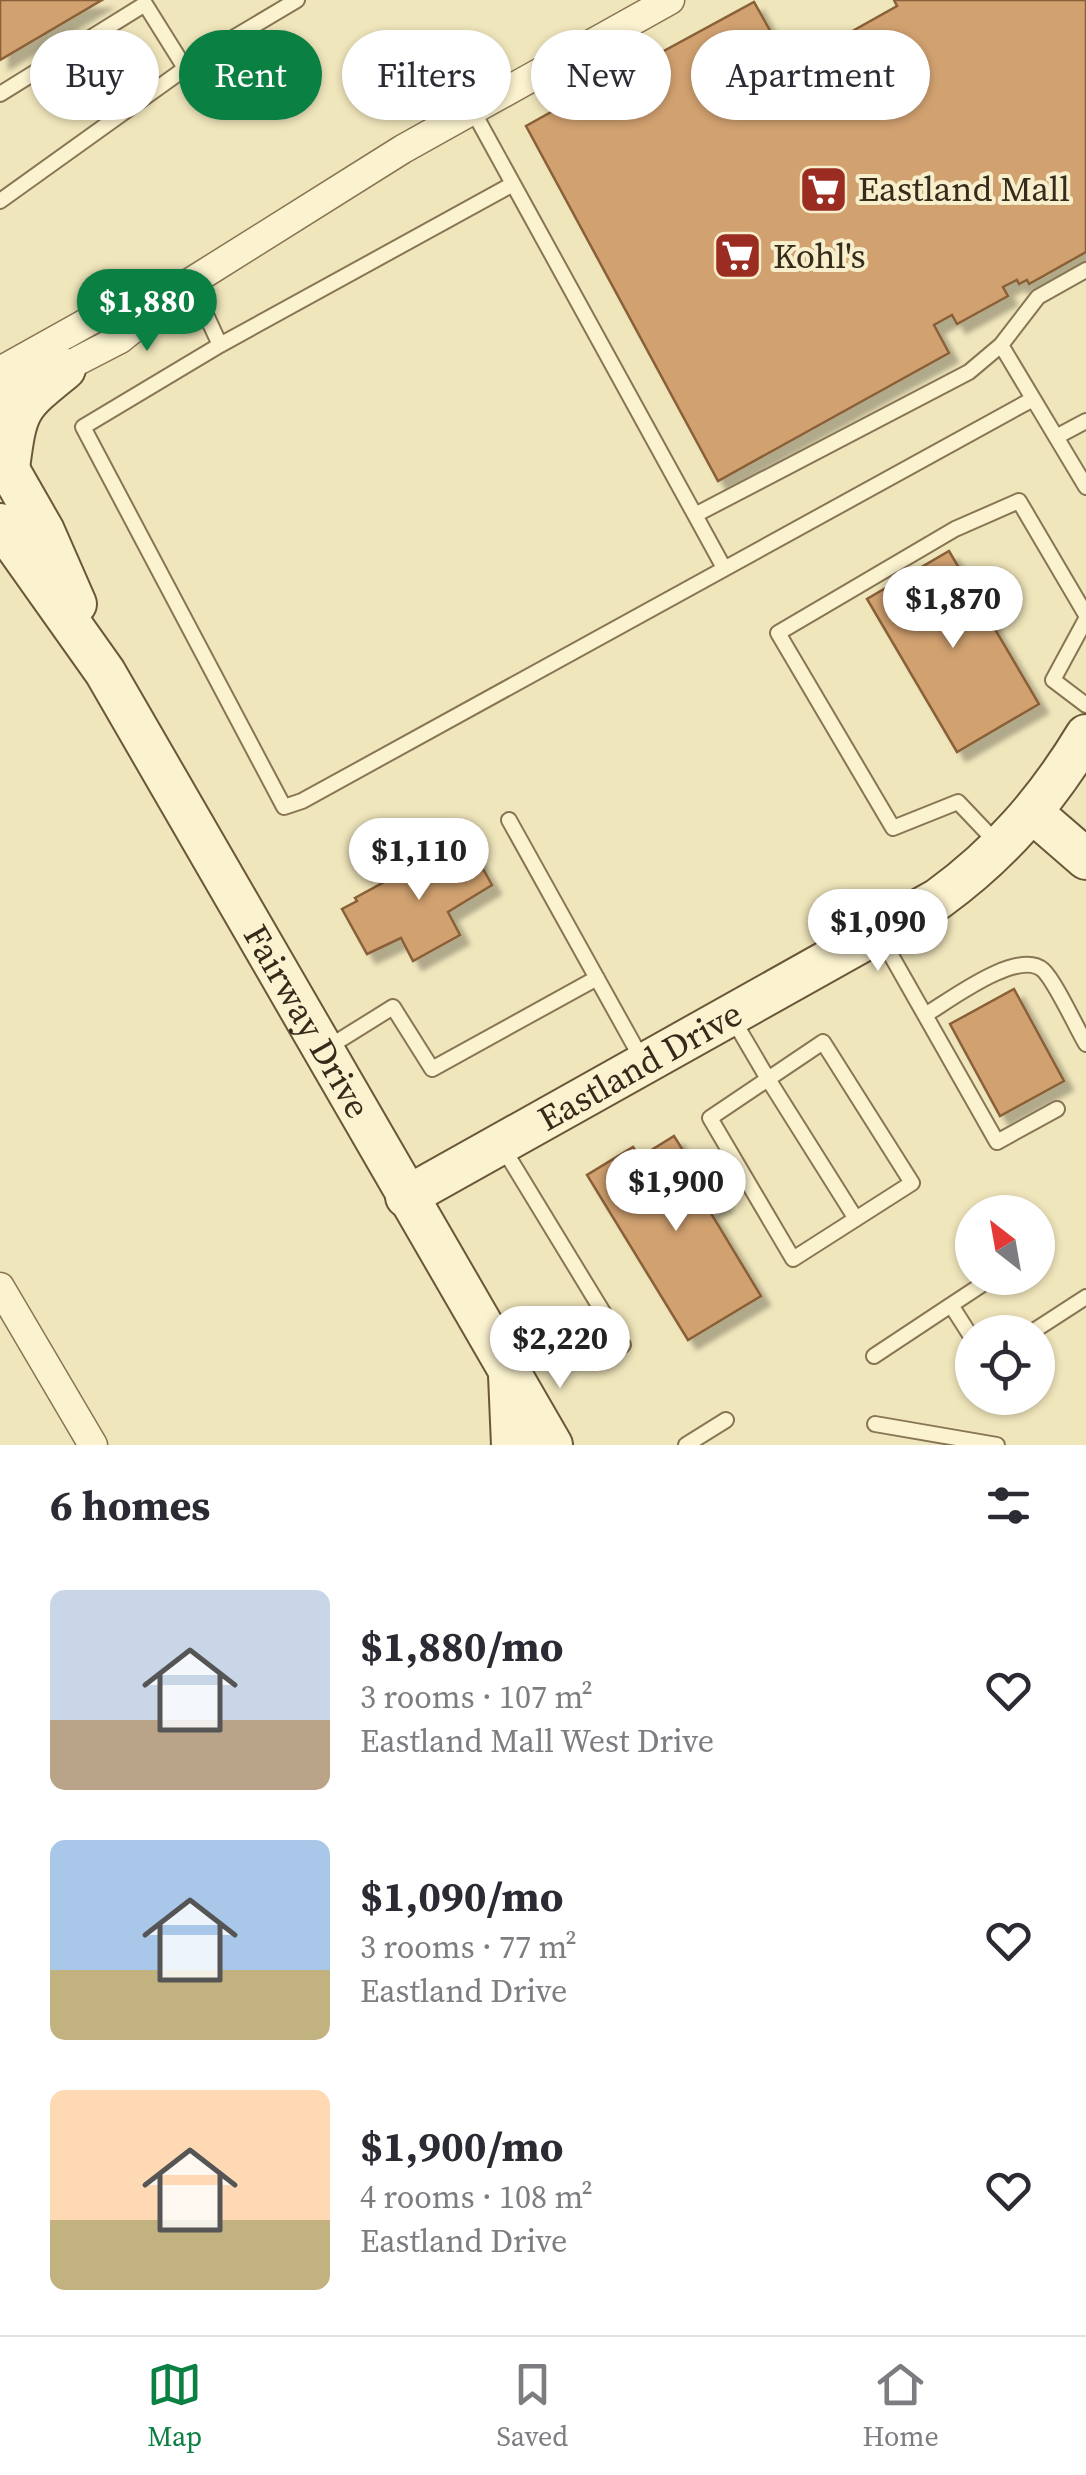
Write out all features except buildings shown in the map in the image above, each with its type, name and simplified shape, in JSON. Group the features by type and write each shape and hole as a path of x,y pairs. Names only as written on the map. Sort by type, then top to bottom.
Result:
{"main road":[{"path":"4,461 25,402 65,370"},
{"name":"Fairway Drive","path":"4,461 44,531 105,672"},
{"name":"Fairway Drive","path":"0,524 105,672 552,1445"},
{"name":"Eastland Drive","path":"406,1197 938,898 1001,848 1033,813 1086,735"},
{"path":"1033,813 1086,859"},
{"path":"509,1372 512,1445"}],"street":[{"path":"511,90 670,0"},
{"path":"0,401 120,338 191,282 375,166 457,120"},
{"path":"0,371 95,318 191,282"},
{"path":"0,1286 93,1445"}],"lane":[{"path":"248,30 298,0"},
{"path":"0,94 146,4 179,58"},
{"path":"0,201 179,72"},
{"path":"478,120 724,568"},
{"path":"513,184 220,345 83,426 284,806 302,801 1033,398"},
{"path":"695,515 969,372 1000,344 1038,296 1086,270"},
{"path":"191,282 220,345"},
{"path":"1000,344 1086,487"},
{"path":"1056,438 1086,421"},
{"path":"1001,848 958,802 893,828 778,633 954,528 1019,501 1086,617 1052,680 1086,705"},
{"path":"509,820 644,1063"},
{"path":"879,934 997,1142 1057,1109"},
{"path":"925,1014 1006,968 1028,964 1042,970 1086,1044"},
{"path":"324,1050 394,1006 432,1069 596,978"},
{"path":"730,1016 856,1219"},
{"path":"824,1042 912,1183 793,1259 710,1118 768,1079 824,1042"},
{"path":"500,1143 623,1346"},
{"path":"874,1356 967,1295"},
{"path":"1055,1317 1086,1297"},
{"path":"951,1306 957,1315"},
{"path":"686,1445 726,1420"},
{"path":"875,1424 960,1442 996,1445"}],"place":[{"name":"Eastland Mall","path":"823,189"},
{"name":"Kohl's","path":"738,256"}]}
